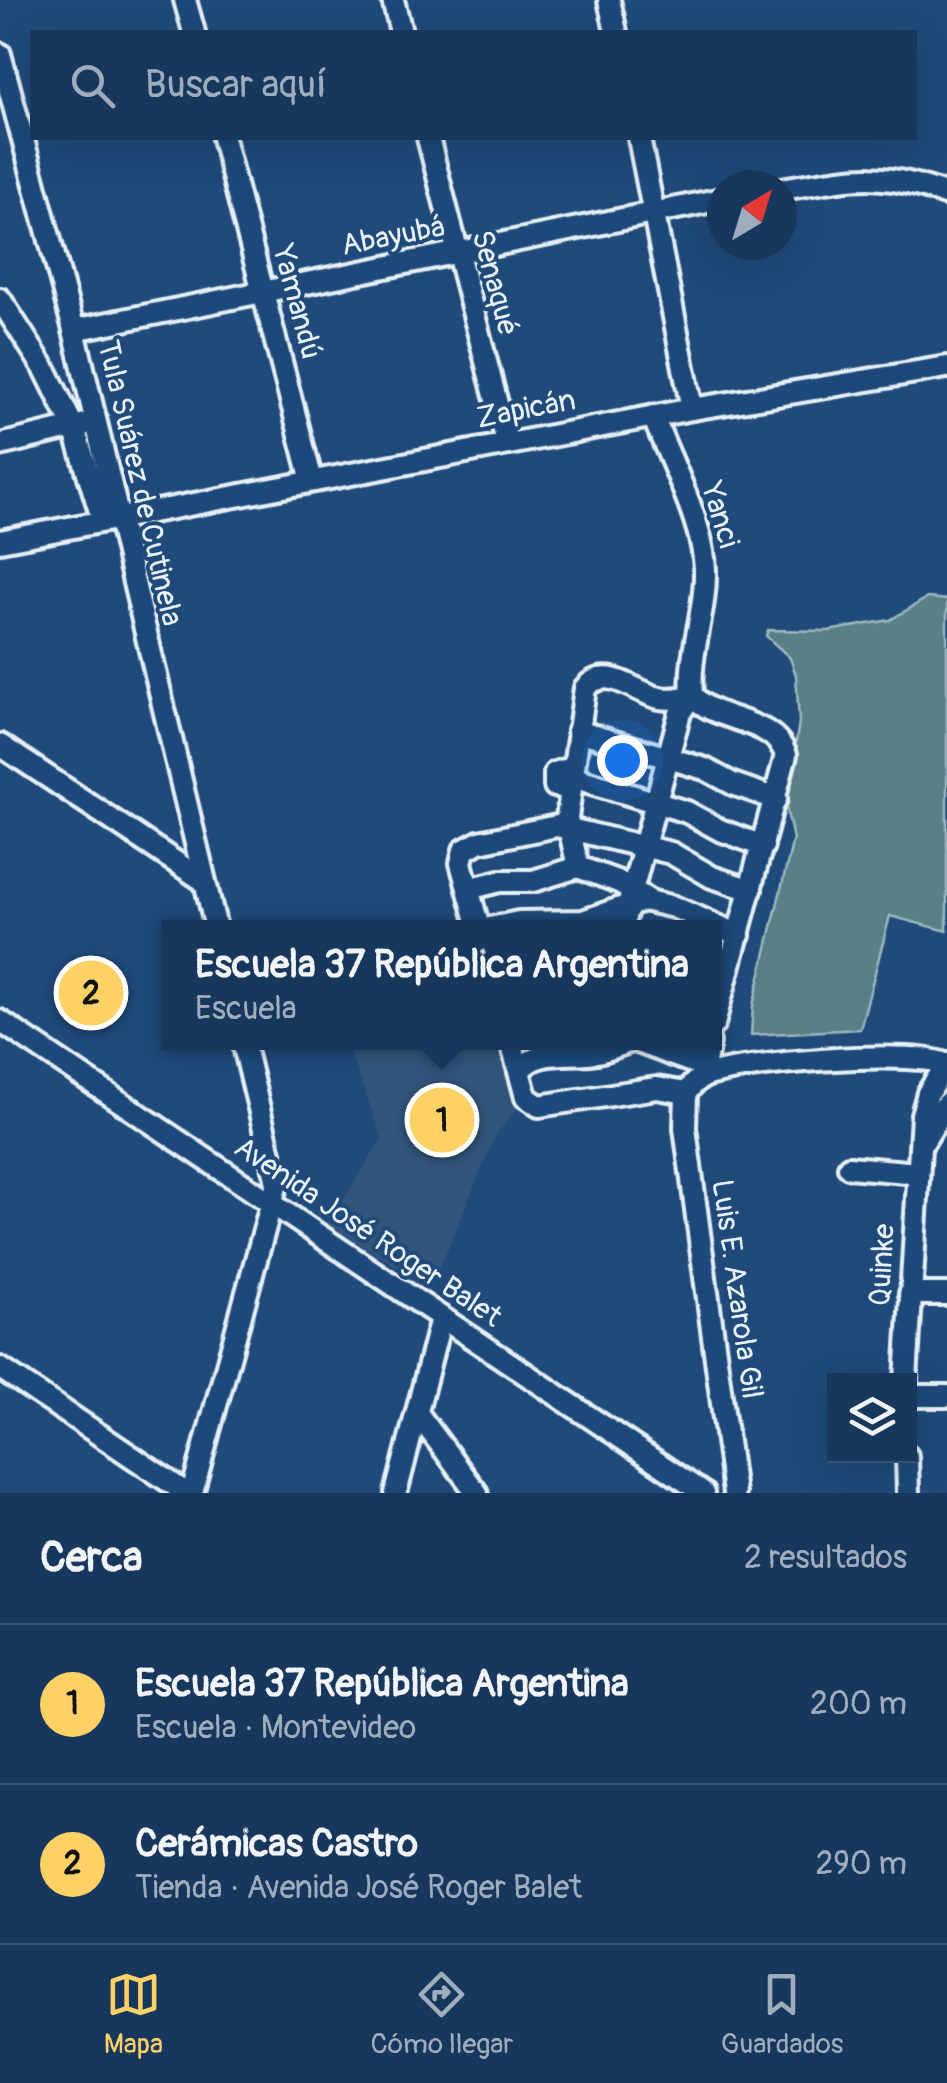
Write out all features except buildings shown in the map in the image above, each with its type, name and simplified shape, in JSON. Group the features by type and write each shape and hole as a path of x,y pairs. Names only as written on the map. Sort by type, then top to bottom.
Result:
{"street":[{"path":"185,0 193,30"},
{"path":"393,0 400,30"},
{"path":"608,0 616,30"},
{"name":"Tula Suárez de Cutinela","path":"0,54 74,330 96,422 110,520 214,920"},
{"name":"Yamandú","path":"224,140 312,481"},
{"name":"Senaqué","path":"428,140 508,442"},
{"path":"639,140 692,408"},
{"path":"797,187 878,176 947,195"},
{"name":"Abayubá","path":"74,330 707,202"},
{"path":"0,299 46,371 74,428 110,520"},
{"name":"Zapicán","path":"0,541 692,408 947,367"},
{"name":"Yanci","path":"653,416 703,550 704,592 690,676 692,696"},
{"path":"0,445 96,422"},
{"path":"578,867 568,828 572,781 585,688 595,679 610,678 660,698 692,696 704,706 778,740 786,755 785,764 739,935 722,973"},
{"path":"626,920 637,898 643,844 680,713 692,696"},
{"path":"578,731 705,769 776,799"},
{"path":"0,745 204,880"},
{"path":"572,781 695,814 720,830 763,846"},
{"path":"477,920 460,858 467,847 557,826 643,844 670,853 712,878 751,890"},
{"path":"468,889 500,881 533,881 578,867 619,882 637,898 698,920"},
{"path":"588,920 637,898"},
{"path":"722,929 739,935"},
{"name":"Avenida José Roger Balet","path":"0,1021 703,1493"},
{"path":"0,1368 189,1493 277,1183 245,1050"},
{"path":"513,1050 526,1096 534,1105 546,1106 657,1088 686,1093 702,1072 707,1050"},
{"path":"519,1071 542,1056 603,1050"},
{"path":"655,1050 702,1072 917,1056 944,1073"},
{"name":"Quinke","path":"906,1373 925,1102 944,1073"},
{"name":"Luis E. Azarola Gil","path":"686,1093 686,1128 734,1493"},
{"name":"Quinke","path":"919,1162 928,1130 947,1103"},
{"path":"848,1167 919,1162"},
{"path":"910,1294 947,1294"},
{"path":"396,1493 441,1318"},
{"path":"917,1396 947,1396"},
{"path":"418,1413 477,1493"},
{"path":"907,1463 908,1493"}],"shaded area":[{"path":"349,1050 503,1050 520,1105 496,1135 431,1288 328,1224 382,1138"}],"green space":[{"path":"927,598 947,600 947,931 890,916 860,1029 751,1035 753,1006 793,839 786,807 799,722 796,675 790,658 766,636 768,630 828,631 890,620"}],"place":[{"name":"Cerámicas Castro","path":"91,993"},
{"name":"Escuela 37 República Argentina","path":"442,1120"}]}
